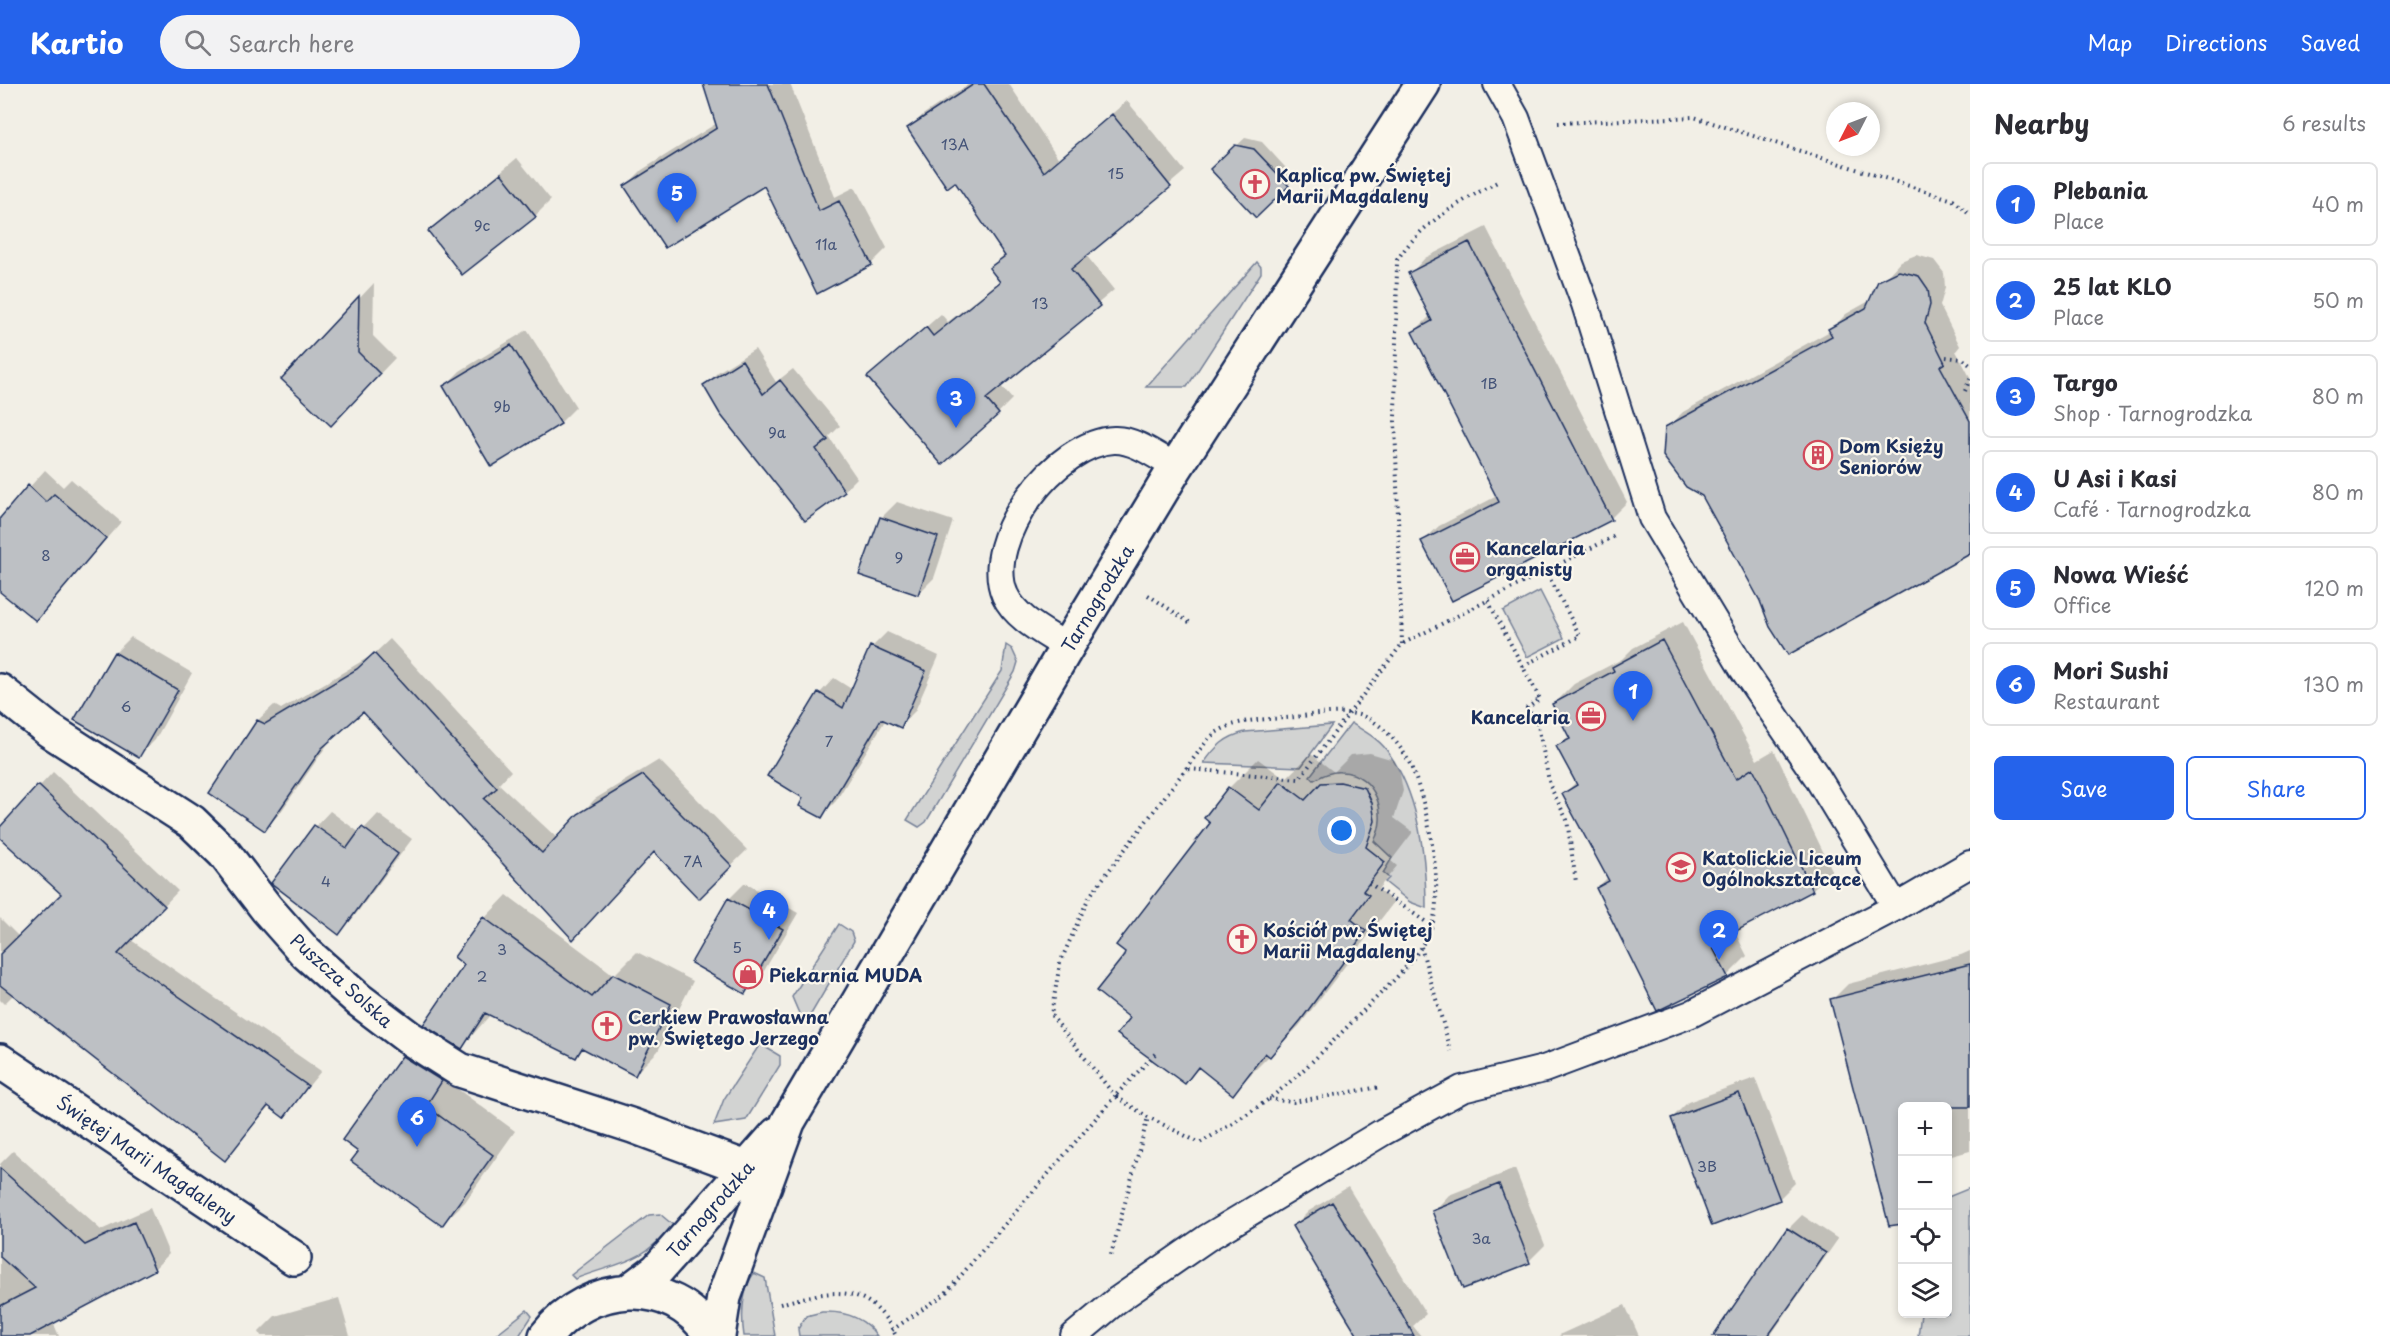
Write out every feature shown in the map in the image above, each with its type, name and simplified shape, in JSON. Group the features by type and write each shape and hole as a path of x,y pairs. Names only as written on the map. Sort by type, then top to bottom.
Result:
{"street":[{"name":"Tarnogrodzka","path":"718,1336 724,1297 788,1122 1067,647 1176,467 1423,84"},
{"name":"Puszcza Solska","path":"0,691 49,730 96,758 192,822 224,853 267,909 306,952 359,1000 442,1059 460,1070 633,1126 746,1168"},
{"name":"Świętej Marii Magdaleny","path":"0,1060 294,1258"},
{"name":"Tarnogrodzka","path":"629,1292 657,1270 788,1122"},
{"path":"546,1336 566,1314 581,1304 612,1292 647,1293 681,1306 696,1318 711,1336"}],"lane":[{"path":"1497,84 1515,118 1585,304 1652,518 1743,669 1817,777 1896,907"},
{"path":"1067,647 1017,612 1005,593 1001,557 1026,501 1058,465 1084,448 1103,441 1120,440 1176,467"},
{"path":"1074,1336 1116,1301 1207,1238 1462,1089 1544,1069 1691,1014 1896,907 1970,864"}],"path":[{"path":"1515,118 1550,124 1694,117 1953,200 1970,215"},
{"path":"1402,644 1395,421 1397,260 1408,243 1429,222 1533,163"},
{"path":"1946,357 1963,359 1970,365"},
{"path":"1965,391 1970,379"},
{"path":"1189,769 1299,779 1347,713 1402,644 1652,518"},
{"path":"1523,666 1580,636 1546,571"},
{"path":"1144,592 1192,624"},
{"path":"1488,601 1540,699 1527,708 1538,725 1550,786 1566,820 1576,882"},
{"path":"1347,713 1368,718 1394,741 1407,758 1415,777 1430,832 1436,890 1432,926 1421,947 1392,982 1313,1061 1268,1099 1200,1143 1148,1117 1115,1096 1051,1015 1060,963 1089,897 1189,769 1209,738 1232,724 1347,713"},
{"path":"1369,883 1432,926"},
{"path":"1421,947 1462,1089"},
{"path":"892,1329 945,1294 1115,1096 1155,1054"},
{"path":"1268,1099 1293,1102 1411,1081 1428,1108"},
{"path":"1116,1301 1104,1282 1148,1117"},
{"path":"780,1304 828,1292 848,1292 873,1306 896,1336"}],"shaded area":[{"path":"1257,262 1261,267 1261,273 1187,387 1146,387"},
{"path":"1540,591 1564,638 1527,657 1503,611"},
{"path":"1006,645 1012,649 1018,662 1015,672 926,822 919,827 907,820 1002,671"},
{"path":"1351,723 1382,745 1400,772 1408,790 1419,828 1426,908 1410,902 1385,882 1389,878 1383,873 1392,858 1374,841 1380,819 1376,797 1371,787 1353,774 1334,772 1314,780 1310,776"},
{"path":"1332,725 1301,767 1204,763 1222,743 1238,734"},
{"path":"839,924 851,932 854,941 807,1021 801,1018 792,997"},
{"path":"760,1044 780,1056 780,1065 746,1120 714,1125 724,1099"},
{"path":"1970,1188 1970,1336 1918,1336 1920,1318 1952,1318 1952,1195"},
{"path":"660,1214 673,1225 650,1248 628,1261 575,1279 571,1275 649,1215"},
{"path":"754,1273 765,1278 775,1336 744,1336 743,1303"},
{"path":"527,1310 532,1316 519,1336 494,1336"},
{"path":"822,1312 852,1316 866,1324 877,1336 799,1336 798,1329 806,1316"}],"building":[{"path":"703,84 768,84 819,211 839,201 872,265 817,294 764,186 665,248 624,186 717,128"},
{"path":"974,84 984,84 1044,172 1112,114 1171,187 1071,269 1100,306 986,399 999,414 942,465 867,377 926,327 933,336 1000,282 989,268 1005,256 955,182 947,188 907,128"},
{"name":"Kaplica pw. Świętej Marii Magdaleny","path":"1235,145 1254,149 1289,186 1256,218 1210,169"},
{"path":"501,173 536,217 462,275 428,231"},
{"path":"1469,242 1612,520 1452,601 1421,541 1499,502 1412,332 1432,321 1408,273"},
{"name":"Dom Księży Seniorów","path":"1899,271 1919,276 1928,289 1930,305 1925,323 1945,363 1940,366 1970,421 1970,554 1788,655 1770,627 1760,601 1702,496 1686,487 1663,456 1665,427 1832,336 1828,329 1866,308 1878,281"},
{"path":"359,296 358,352 380,374 331,426 281,379"},
{"path":"511,345 561,424 491,467 443,386"},
{"path":"742,360 763,394 780,380 828,440 816,449 845,492 805,521 720,414 703,385"},
{"path":"28,485 46,502 54,494 106,538 36,621 0,592 0,518"},
{"path":"880,517 938,537 918,595 859,575"},
{"path":"1662,640 1736,779 1753,768 1813,891 1711,944 1728,977 1657,1011 1596,888 1609,881 1562,794 1577,785 1556,746 1570,739 1552,704 1614,671 1612,667"},
{"path":"870,646 926,671 901,728 881,719 822,818 799,806 803,798 767,776 818,692 843,708"},
{"path":"114,652 178,690 139,758 74,720"},
{"path":"374,653 497,788 484,799 542,853 578,814 643,775 732,866 699,899 654,852 573,940 363,712 322,748 265,831 209,793 257,720 265,724 357,669"},
{"name":"Kościół pw. Świętej Marii Magdaleny","path":"1281,782 1305,800 1321,783 1340,782 1365,788 1372,803 1375,821 1366,847 1385,862 1363,891 1369,895 1351,919 1366,931 1301,1020 1270,1057 1265,1053 1233,1095 1198,1067 1185,1084 1117,1034 1130,1018 1096,991 1123,957 1125,952 1116,945 1210,823 1204,818 1228,787 1259,810"},
{"path":"38,785 165,906 118,954 308,1086 284,1118 268,1106 225,1161 0,985 0,954 61,894 0,838 0,827"},
{"path":"314,825 347,848 362,827 398,854 339,935 271,883"},
{"path":"728,898 783,929 745,994 691,963"},
{"path":"483,917 592,997 613,974 671,1004 635,1076 582,1048 576,1058 485,1013 462,1049 423,1025 464,965 454,957"},
{"path":"1970,964 1970,1107 1952,1107 1952,1102 1898,1102 1898,1225 1889,1226 1830,999"},
{"path":"402,1056 442,1081 426,1106 493,1155 442,1226 351,1161 358,1152 342,1140"},
{"path":"1739,1093 1780,1200 1712,1226 1671,1118"},
{"path":"0,1168 85,1245 134,1222 155,1270 30,1336 0,1336 0,1306 35,1288 0,1257"},
{"path":"1499,1184 1530,1263 1463,1289 1432,1211"},
{"path":"1332,1202 1414,1336 1358,1336 1292,1226"},
{"path":"1787,1228 1826,1253 1805,1284 1768,1336 1713,1336"}],"place":[{"name":"Kaplica pw. Świętej Marii Magdaleny","path":"1255,184"},
{"name":"Nowa Wieść","path":"677,223"},
{"name":"Targo","path":"956,428"},
{"name":"Dom Księży Seniorów","path":"1818,455"},
{"name":"Kancelaria organisty","path":"1465,557"},
{"name":"Kancelaria","path":"1591,716"},
{"name":"Plebania","path":"1633,721"},
{"name":"Katolickie Liceum Ogólnokształcące","path":"1681,867"},
{"name":"Kościół pw. Świętej Marii Magdaleny","path":"1242,939"},
{"name":"U Asi i Kasi","path":"769,940"},
{"name":"25 lat KLO","path":"1719,960"},
{"name":"Piekarnia MUDA","path":"748,974"},
{"name":"Cerkiew Prawosławna pw. Świętego Jerzego","path":"607,1026"},
{"name":"Mori Sushi","path":"417,1147"}]}
